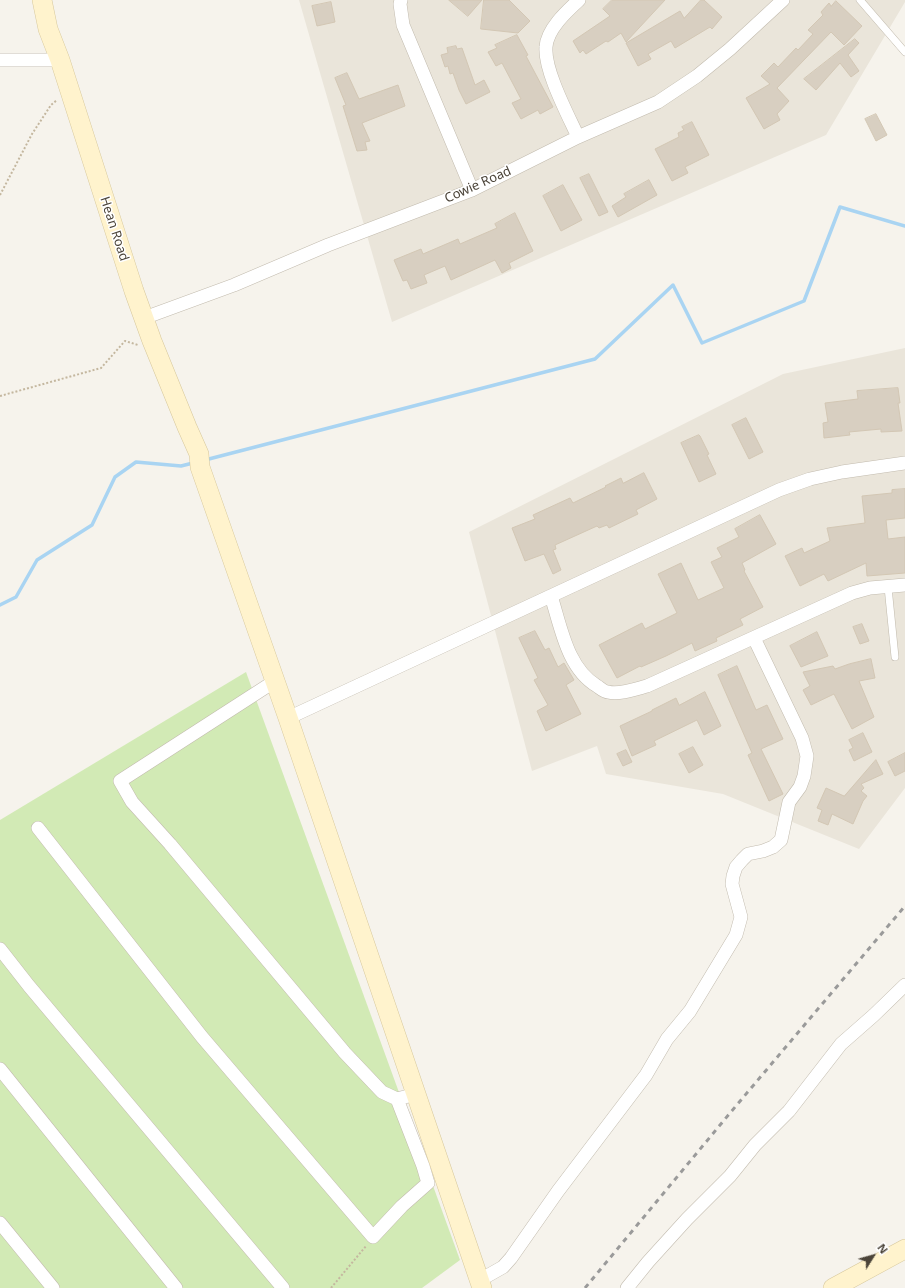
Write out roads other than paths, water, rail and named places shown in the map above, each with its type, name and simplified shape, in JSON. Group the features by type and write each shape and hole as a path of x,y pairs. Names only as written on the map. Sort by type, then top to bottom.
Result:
{"street":[{"name":"Hean Road","path":"42,0 48,29 60,60 144,318 200,460 416,1094 476,1285"},
{"path":"401,0 400,4 403,25 472,190"},
{"path":"578,137 548,68 546,46 551,31 561,17 579,0"},
{"name":"Cowie Road","path":"144,318 234,285 328,245 472,190 578,137 658,102 697,76 730,49 783,0"},
{"path":"0,60 60,60"},
{"path":"288,718 779,490 810,479 842,472 905,463"},
{"path":"552,596 567,647 578,669 591,682 608,692 627,692 647,686 852,593 870,588 905,585"},
{"path":"476,1285 503,1267 511,1258 558,1191 646,1075 667,1039 690,1011 736,935 741,917 732,884 736,867 748,854 773,847 781,840 789,802 800,787 804,776 807,756 802,738 754,638"},
{"path":"275,681 120,781 132,802 170,844 332,1038 382,1092 397,1099 416,1094"},
{"path":"38,828 202,1037 373,1237 402,1206 428,1184 423,1166 397,1099"},
{"path":"0,949 29,986 283,1288"},
{"path":"627,1288 648,1262 687,1219 730,1176 755,1145 789,1111 841,1044 905,985"},
{"path":"0,1069 176,1288"},
{"path":"0,1223 53,1288"},
{"path":"833,1288 905,1249"}],"lane":[{"path":"860,0 905,52"},
{"path":"888,587 895,657"}],"waterway":[{"path":"205,460 595,359 673,285 702,343 804,301 840,207 905,226"},
{"path":"0,605 16,597 37,560 92,525 115,477 136,462 181,466 193,463"}],"railway":[{"path":"585,1288 730,1113 905,906"}]}
